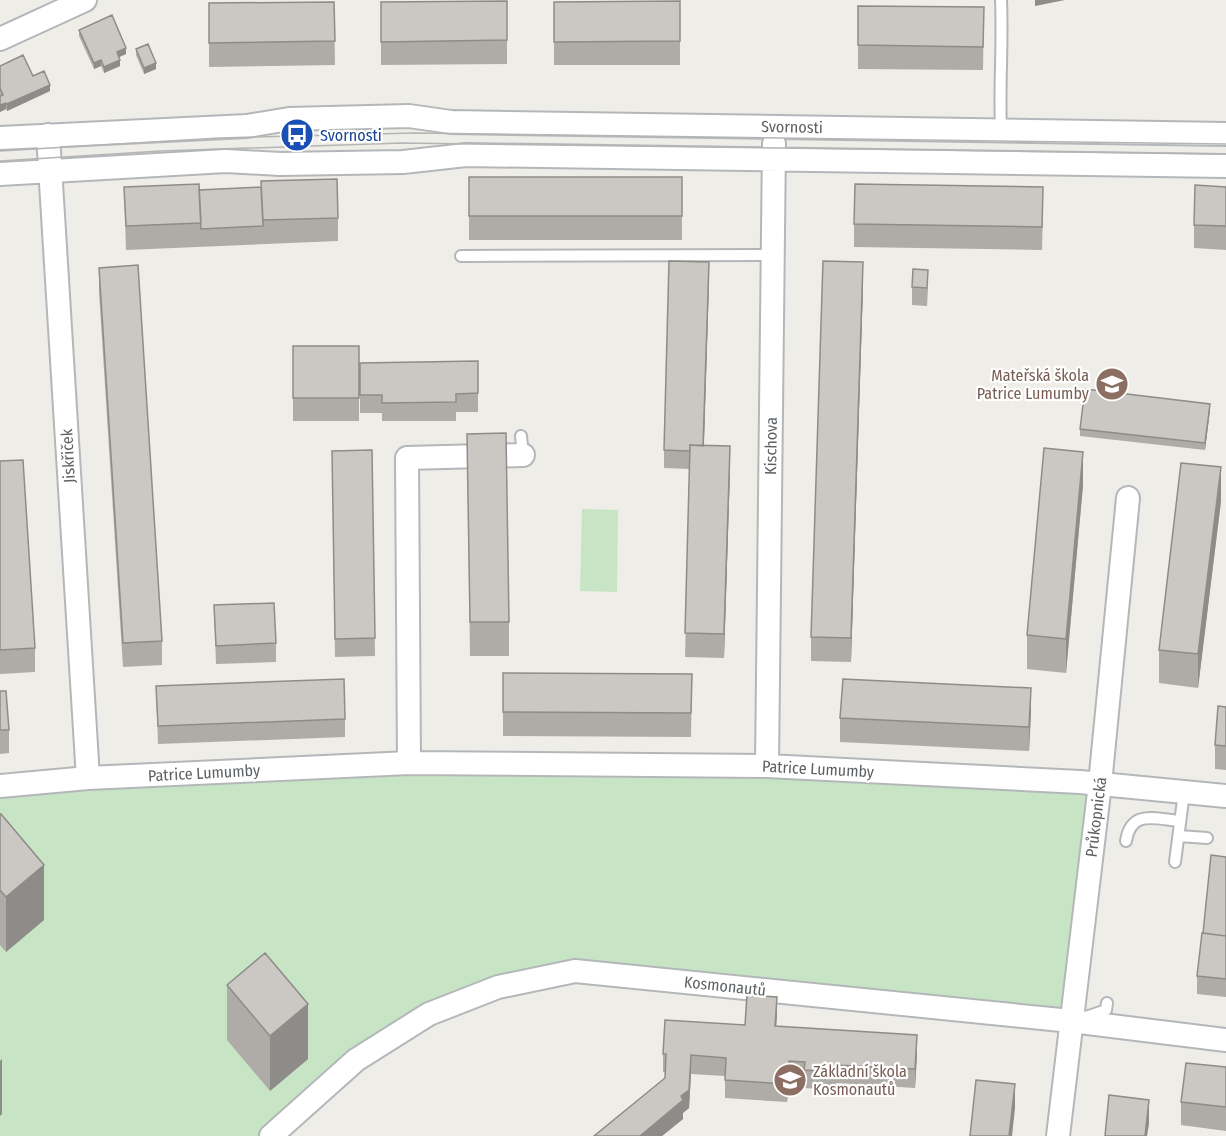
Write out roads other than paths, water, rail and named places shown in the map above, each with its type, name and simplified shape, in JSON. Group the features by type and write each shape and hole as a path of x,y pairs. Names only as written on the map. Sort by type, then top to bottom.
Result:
{"street":[{"path":"0,39 85,0"},
{"name":"Svornosti","path":"0,138 247,126 289,119 409,116 451,122 1226,134"},
{"name":"Kischova","path":"767,766 774,126"},
{"name":"Jiskřiček","path":"48,135 88,778"},
{"name":"Svornosti","path":"0,174 236,161 280,164 403,162 466,155 1226,166"},
{"path":"409,763 407,458 522,446"},
{"name":"Průkopnická","path":"1058,1136 1100,784 1128,498"},
{"name":"Patrice Lumumby","path":"0,786 88,778 409,763 767,766 1100,784 1226,796"},
{"name":"Kosmonautů","path":"270,1136 356,1060 429,1014 498,987 575,971 1226,1040"}],"lane":[{"path":"1001,0 1003,33 999,98 1001,130"},
{"path":"461,256 773,255"},
{"path":"1175,862 1184,792"},
{"path":"1126,841 1128,830 1136,820 1144,818 1180,821"},
{"path":"1179,836 1207,838"},
{"path":"1071,1022 1101,1013 1106,1010 1107,1003"}],"tram line":[{"path":"0,151 219,138 414,133 1226,144"},
{"path":"0,161 161,151 402,143 1226,154"}],"place":[{"name":"Svornosti","path":"297,135"},
{"name":"Mateřská škola Patrice Lumumby","path":"1112,384"},
{"name":"Základní škola Kosmonautů","path":"790,1080"}]}
